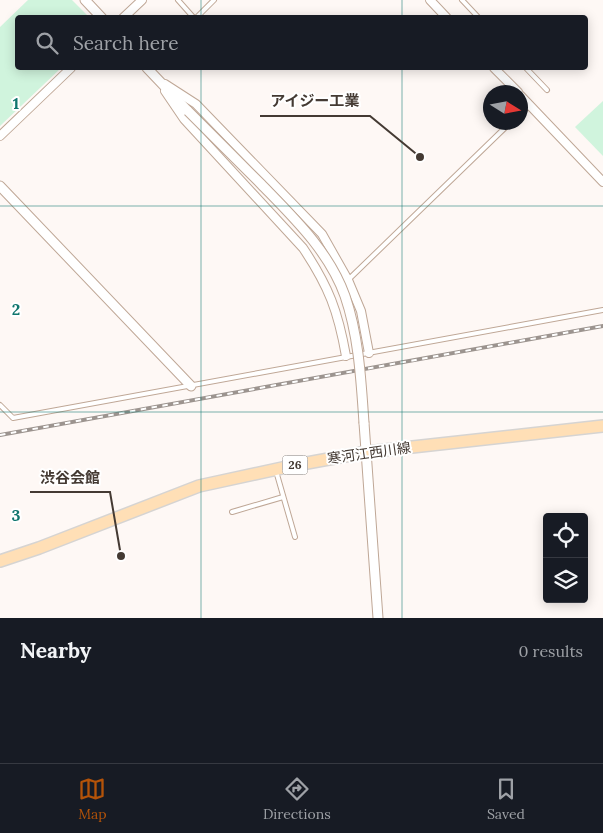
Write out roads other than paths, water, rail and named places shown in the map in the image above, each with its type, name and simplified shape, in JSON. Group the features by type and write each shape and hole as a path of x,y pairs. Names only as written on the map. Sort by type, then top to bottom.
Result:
{"main road":[{"name":"寒河江西川線","path":"0,561 39,548 199,486 275,469 367,452 603,426"}],"street":[{"path":"85,0 99,15"},
{"path":"127,15 142,0"},
{"path":"430,0 444,15"},
{"path":"0,136 69,70"},
{"path":"149,70 290,214 316,244 331,266 344,294 358,348 378,618"},
{"path":"496,70 510,85"},
{"path":"157,79 196,104 322,234 348,280 361,311 366,328 369,352"},
{"path":"157,79 184,119 234,175 275,216 308,255 331,294 339,320 346,356"},
{"path":"530,105 603,182"},
{"path":"0,186 191,386"}],"lane":[{"path":"178,0 192,15"},
{"path":"198,15 214,0"},
{"path":"462,0 476,15"},
{"path":"528,70 547,90"},
{"path":"348,280 504,130"},
{"path":"0,405 12,418 603,310"},
{"path":"275,469 295,537"},
{"path":"232,512 283,497"}],"railway":[{"path":"0,435 603,326"}],"place":[{"name":"アイジー工業","path":"420,157"},
{"name":"渋谷会館","path":"121,556"}]}
